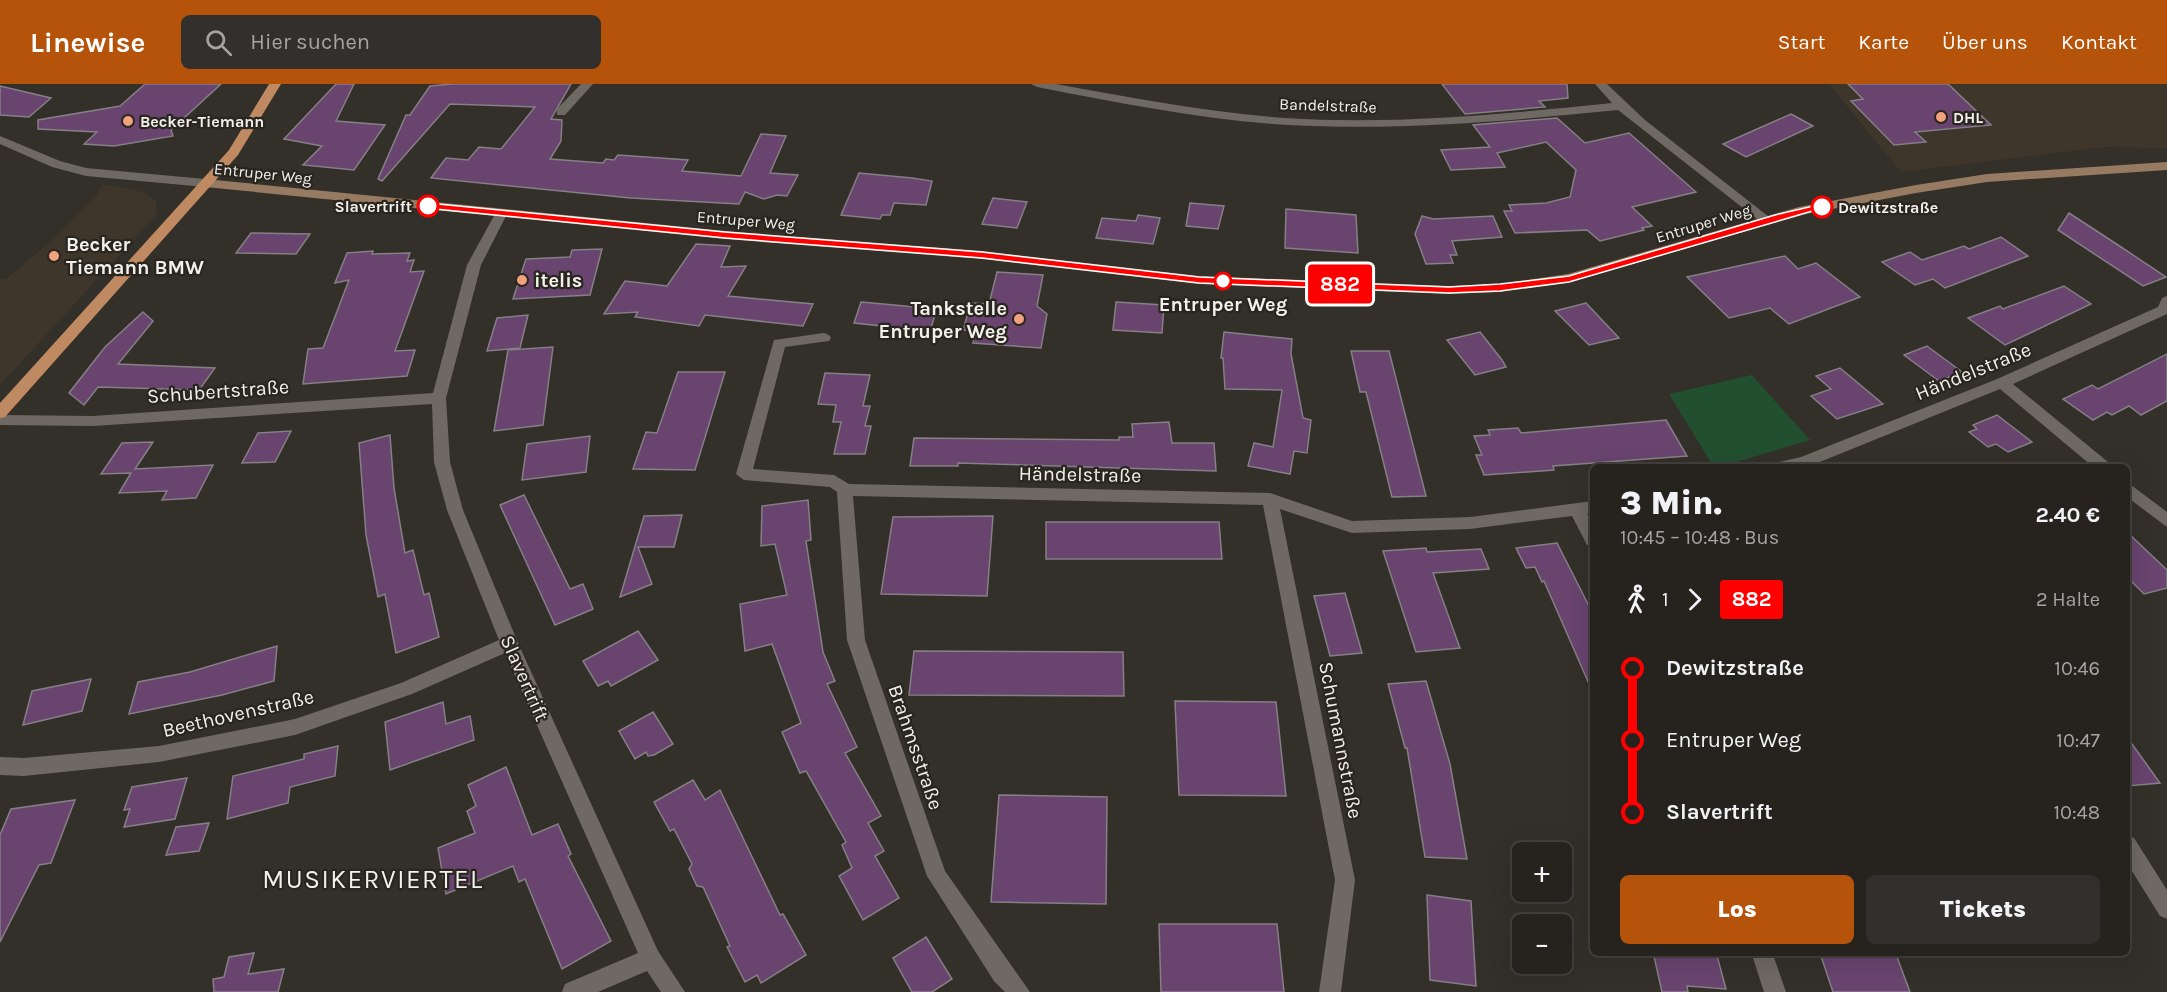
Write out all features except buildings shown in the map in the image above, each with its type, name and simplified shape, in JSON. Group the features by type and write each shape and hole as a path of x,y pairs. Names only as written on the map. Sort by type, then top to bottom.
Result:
{"main road":[{"path":"0,412 234,152 275,84"},
{"name":"Entruper Weg","path":"205,183 725,235 982,255 1199,280 1449,290 1500,288 1569,279 1815,208 1988,178 2167,166"}],"street":[{"path":"561,112 587,84"},
{"name":"Bandelstraße","path":"1037,84 1211,115 1320,123 1427,124 1621,106"},
{"path":"1601,84 1621,106 1767,220"},
{"name":"Entruper Weg","path":"0,140 56,164 86,172 205,183"},
{"name":"Slavertrift","path":"501,214 474,265 440,398 442,462 455,510 509,643 651,958 674,992"},
{"name":"Händelstraße","path":"1806,464 2002,383 2164,310 2167,301"},
{"name":"Händelstraße","path":"824,338 779,343 744,474 834,481 845,490 1270,499 1352,527 1470,523 1585,508"},
{"path":"2002,383 2100,464"},
{"name":"Schubertstraße","path":"0,420 93,421 440,398"},
{"name":"Brahmsstraße","path":"845,490 856,640 938,876 1002,973 1019,992"},
{"path":"2130,490 2167,521"},
{"name":"Schumannstraße","path":"1270,499 1345,880 1330,992"},
{"path":"1585,508 1590,528"},
{"name":"Beethovenstraße","path":"0,766 24,767 159,754 295,727 406,689 509,643"},
{"path":"2130,850 2167,909"},
{"path":"1762,956 1774,992"},
{"path":"573,992 651,958"}],"shaded area":[{"path":"1829,84 2167,84 2167,148 2106,147 1901,172"},
{"path":"103,184 144,192 156,201 157,214 0,385 0,279 6,279 57,236 95,198"}],"green space":[{"path":"1752,375 1810,440 1730,464 1712,464 1669,394"}],"bus line":[{"name":"882","path":"428,206 725,235 982,255 1149,272 1199,280 1449,290 1500,288 1569,279 1778,217 1822,207"}],"place":[{"name":"DHL","path":"1941,117"},
{"name":"Becker-Tiemann","path":"128,121"},
{"name":"Slavertrift","path":"428,206"},
{"name":"Dewitzstraße","path":"1822,207"},
{"name":"Becker Tiemann BMW","path":"54,256"},
{"name":"itelis","path":"522,280"},
{"name":"Entruper Weg","path":"1223,281"},
{"name":"Tankstelle Entruper Weg","path":"1019,319"}],"district":[{"name":"MUSIKERVIERTEL","path":"373,879"}]}
